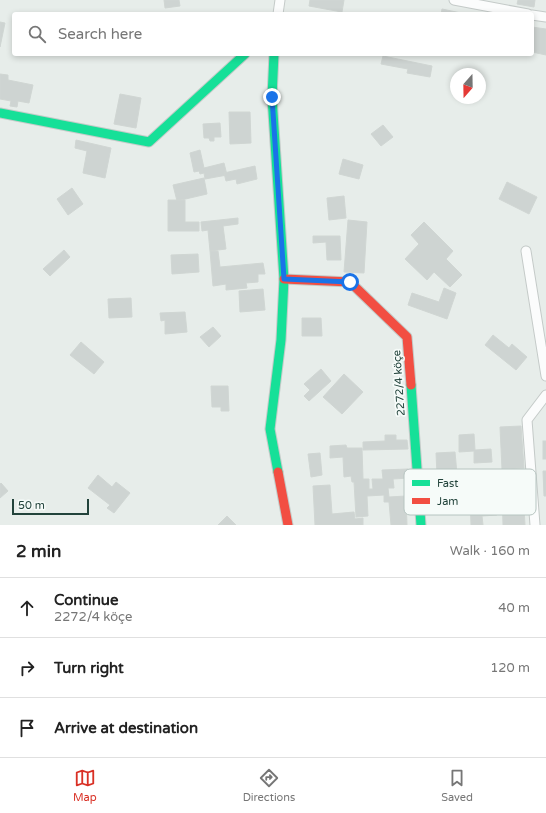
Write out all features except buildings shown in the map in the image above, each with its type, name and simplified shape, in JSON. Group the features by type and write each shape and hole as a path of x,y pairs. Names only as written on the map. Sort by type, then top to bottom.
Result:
{"street":[{"path":"278,12 280,0"},
{"path":"454,0 517,12"},
{"path":"534,15 546,17"},
{"path":"0,113 149,142 243,56"},
{"path":"274,56 272,97 284,279 281,340 270,428 288,525"},
{"path":"526,251 546,376"},
{"name":"2272/4 köçe","path":"284,279 350,282 407,337 417,469"},
{"path":"531,469 528,420 546,395"},
{"name":"2272/4 köçe","path":"420,515 421,525"},
{"path":"534,515 535,525"}],"traffic: fast":[{"path":"0,113 149,142 243,56"},
{"path":"274,56 272,97 284,279 281,340 270,429 278,472"},
{"path":"411,385 417,469"},
{"path":"420,515 421,525"}],"traffic: jam":[{"path":"284,279 350,282 407,337 411,385"},
{"path":"278,472 288,525"}],"route":[{"path":"272,97 284,279 350,282"}]}
